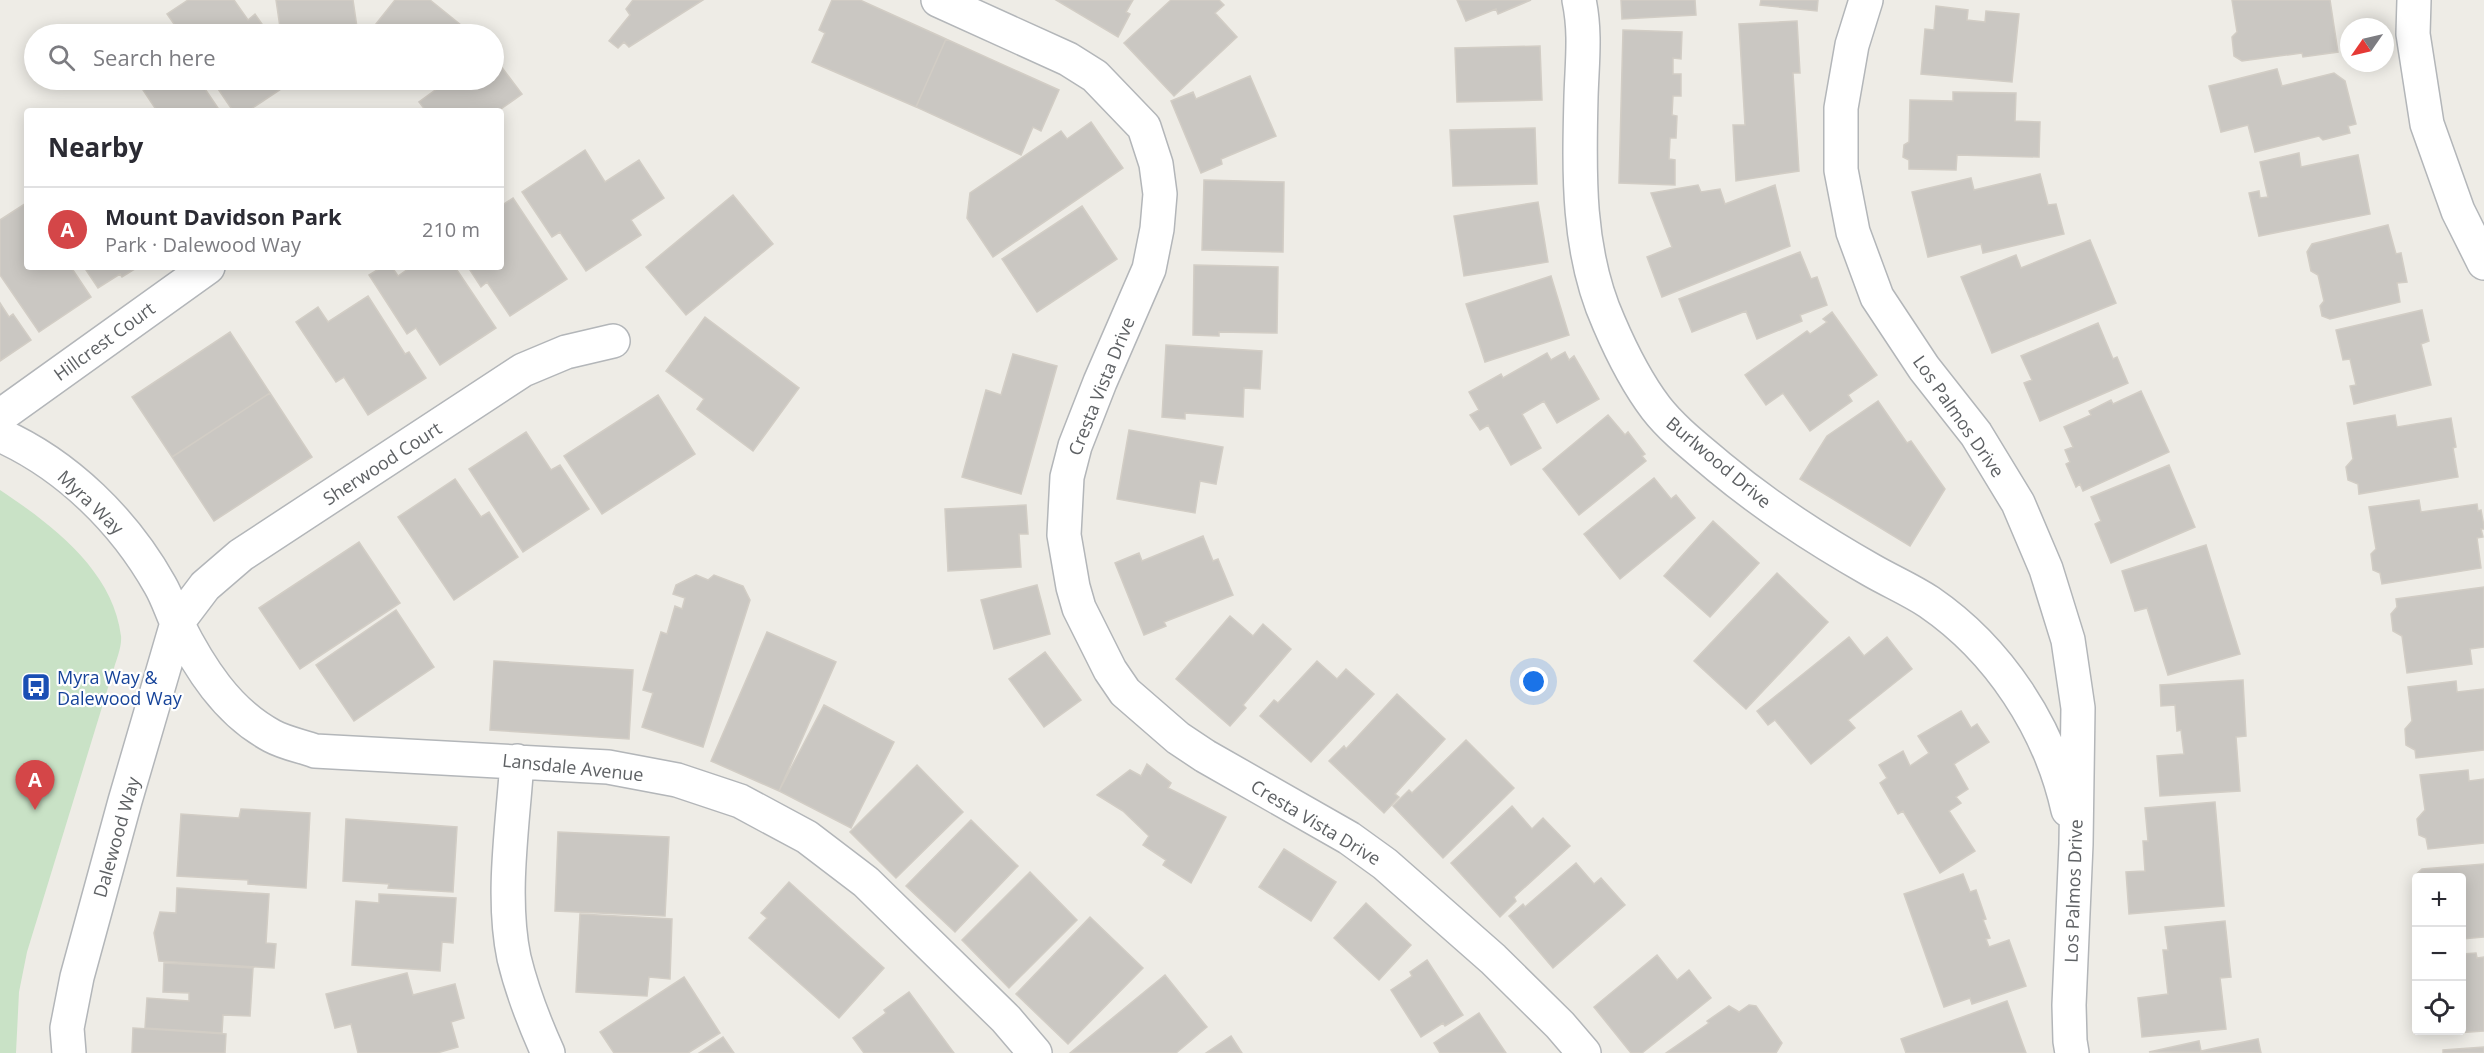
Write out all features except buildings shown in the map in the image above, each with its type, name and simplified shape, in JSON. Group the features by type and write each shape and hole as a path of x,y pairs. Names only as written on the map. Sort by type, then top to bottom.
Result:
{"street":[{"name":"Cresta Vista Drive","path":"938,0 1068,59 1095,76 1144,127 1156,164 1159,206 1149,269 1100,382 1067,477 1064,535 1073,587 1079,608 1110,670 1125,692 1178,738 1204,756 1349,838 1385,864 1493,959 1560,1025 1584,1053"},
{"name":"Burlwood Drive","path":"1579,0 1584,26 1581,105 1582,230 1591,274 1608,322 1635,374 1656,409 1689,441 1755,497 1870,570 1929,602 1980,644 2018,691 2044,742 2065,796 2076,844"},
{"name":"Los Palmos Drive","path":"1866,0 1852,45 1841,108 1841,170 1852,232 1877,297 1924,368 1976,434 2018,503 2046,569 2068,640 2078,708 2076,844 2069,1005 2072,1053"},
{"path":"2414,0 2413,34 2427,123 2458,211 2484,263"},
{"name":"Hillcrest Court","path":"0,416 204,270"},
{"name":"Sherwood Court","path":"177,623 206,586 240,555 513,377 566,352 613,341"},
{"name":"Myra Way","path":"0,435 49,463 108,514 136,548 161,586 177,623"},
{"name":"Lansdale Avenue","path":"177,623 206,673 236,711 273,736 315,751 608,767 677,780 740,801 807,837 866,882 1006,1019 1035,1053"},
{"name":"Dalewood Way","path":"69,1053 68,1028 77,978 177,623"},
{"path":"517,761 508,892 514,957 531,1017 548,1053"}],"green space":[{"path":"0,490 59,534 93,570 116,612 121,636 118,656 27,952 19,992 16,1053 0,1053"}],"place":[{"name":"Myra Way & Dalewood Way","path":"36,687"},
{"name":"Mount Davidson Park","path":"35,810"}]}
